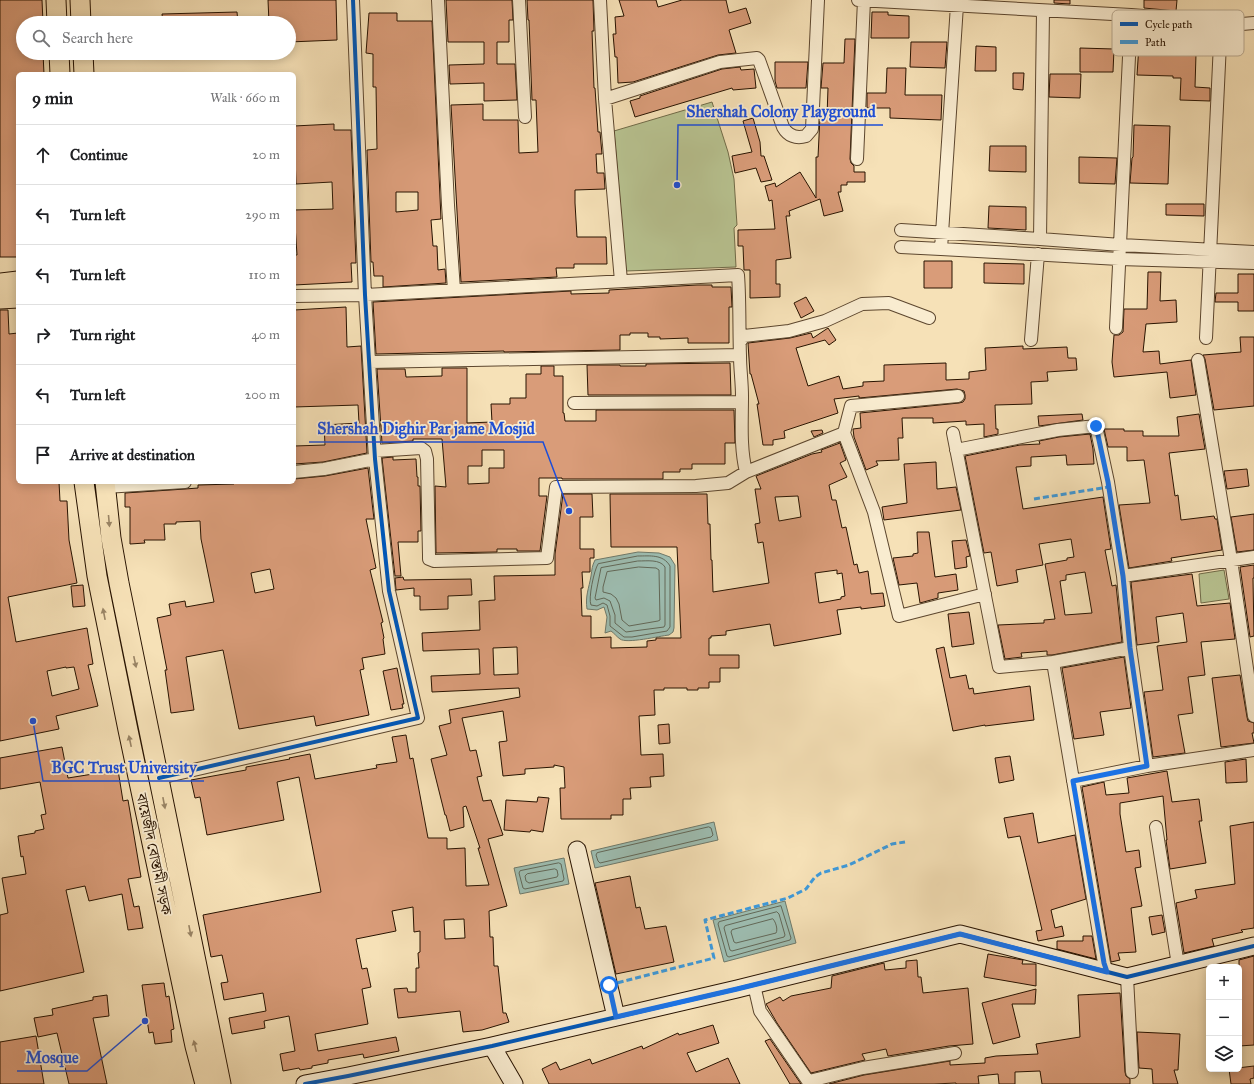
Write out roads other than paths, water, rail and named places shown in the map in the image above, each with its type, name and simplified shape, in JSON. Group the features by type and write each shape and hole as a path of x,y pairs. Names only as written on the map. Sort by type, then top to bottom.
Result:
{"main road":[{"path":"56,0 57,16"},
{"path":"80,0 81,16"},
{"path":"59,60 60,72"},
{"path":"83,60 84,72"},
{"path":"0,283 16,281"},
{"path":"0,299 16,298"},
{"name":"বায়েজীদ বোস্তামী সড়ক","path":"84,484 98,584 195,1046 205,1084"},
{"name":"বায়েজীদ বোস্তামী সড়ক","path":"105,485 117,575 221,1084"}],"street":[{"path":"159,778 418,718 389,591 375,455 365,294 353,0"},
{"path":"438,0 447,190 454,290"},
{"path":"520,0 525,117"},
{"path":"600,0 605,99 621,280"},
{"path":"605,99 720,62 757,58 786,132 796,138 806,136 812,129 818,0"},
{"path":"858,0 1112,14"},
{"path":"858,159 864,0"},
{"path":"941,249 957,6"},
{"path":"1040,239 1043,11"},
{"path":"1244,24 1254,23"},
{"path":"1116,328 1129,56"},
{"path":"1206,338 1219,56"},
{"path":"901,230 1120,245 1254,263"},
{"path":"901,247 1119,259 1210,256 1254,252"},
{"path":"1031,340 1038,254"},
{"path":"296,296 454,290 621,280 738,276 742,402 741,435 746,472"},
{"path":"740,342 744,336 789,331 825,321 862,304 889,303 929,318"},
{"path":"370,362 740,355"},
{"path":"1198,360 1231,560 1254,716"},
{"path":"958,396 852,406 844,433 874,512 899,616 985,594"},
{"path":"574,402 742,402"},
{"path":"956,450 1058,430 1096,426 1108,482 1123,576 1130,648 1147,766"},
{"path":"296,472 324,469 375,455 421,448 425,451 427,460 428,555 430,559 434,561 547,558 556,487 696,486 728,483 746,472 844,433"},
{"path":"953,433 999,667 1053,662 1130,648"},
{"path":"105,485 132,484"},
{"path":"1123,576 1254,557"},
{"path":"1053,662 1104,963 1107,972"},
{"path":"1073,781 1147,766 1254,750"},
{"path":"1156,827 1178,965"},
{"path":"577,850 616,1017"},
{"path":"305,1084 492,1046 754,985 960,934 1127,977 1254,946"},
{"path":"1127,977 1132,1072"},
{"path":"754,985 760,1011 810,1083 863,1068 955,1053"},
{"path":"492,1046 514,1084"}],"water":[{"path":"638,552 659,553 670,557 675,565 674,628 673,632 669,635 629,641 619,638 611,631 605,633 607,617 604,607 597,610 587,609 587,596 595,560"},
{"path":"714,822 718,840 595,868 591,851"},
{"path":"564,858 569,884 520,894 514,868"},
{"path":"785,901 796,943 724,962 713,920"}],"place":[{"name":"Shershah Colony Playground","path":"677,185"},
{"name":"Shershah Dighir Par jame Mosjid","path":"569,511"},
{"name":"BGC Trust University","path":"33,721"},
{"name":"Mosque","path":"145,1021"}]}
